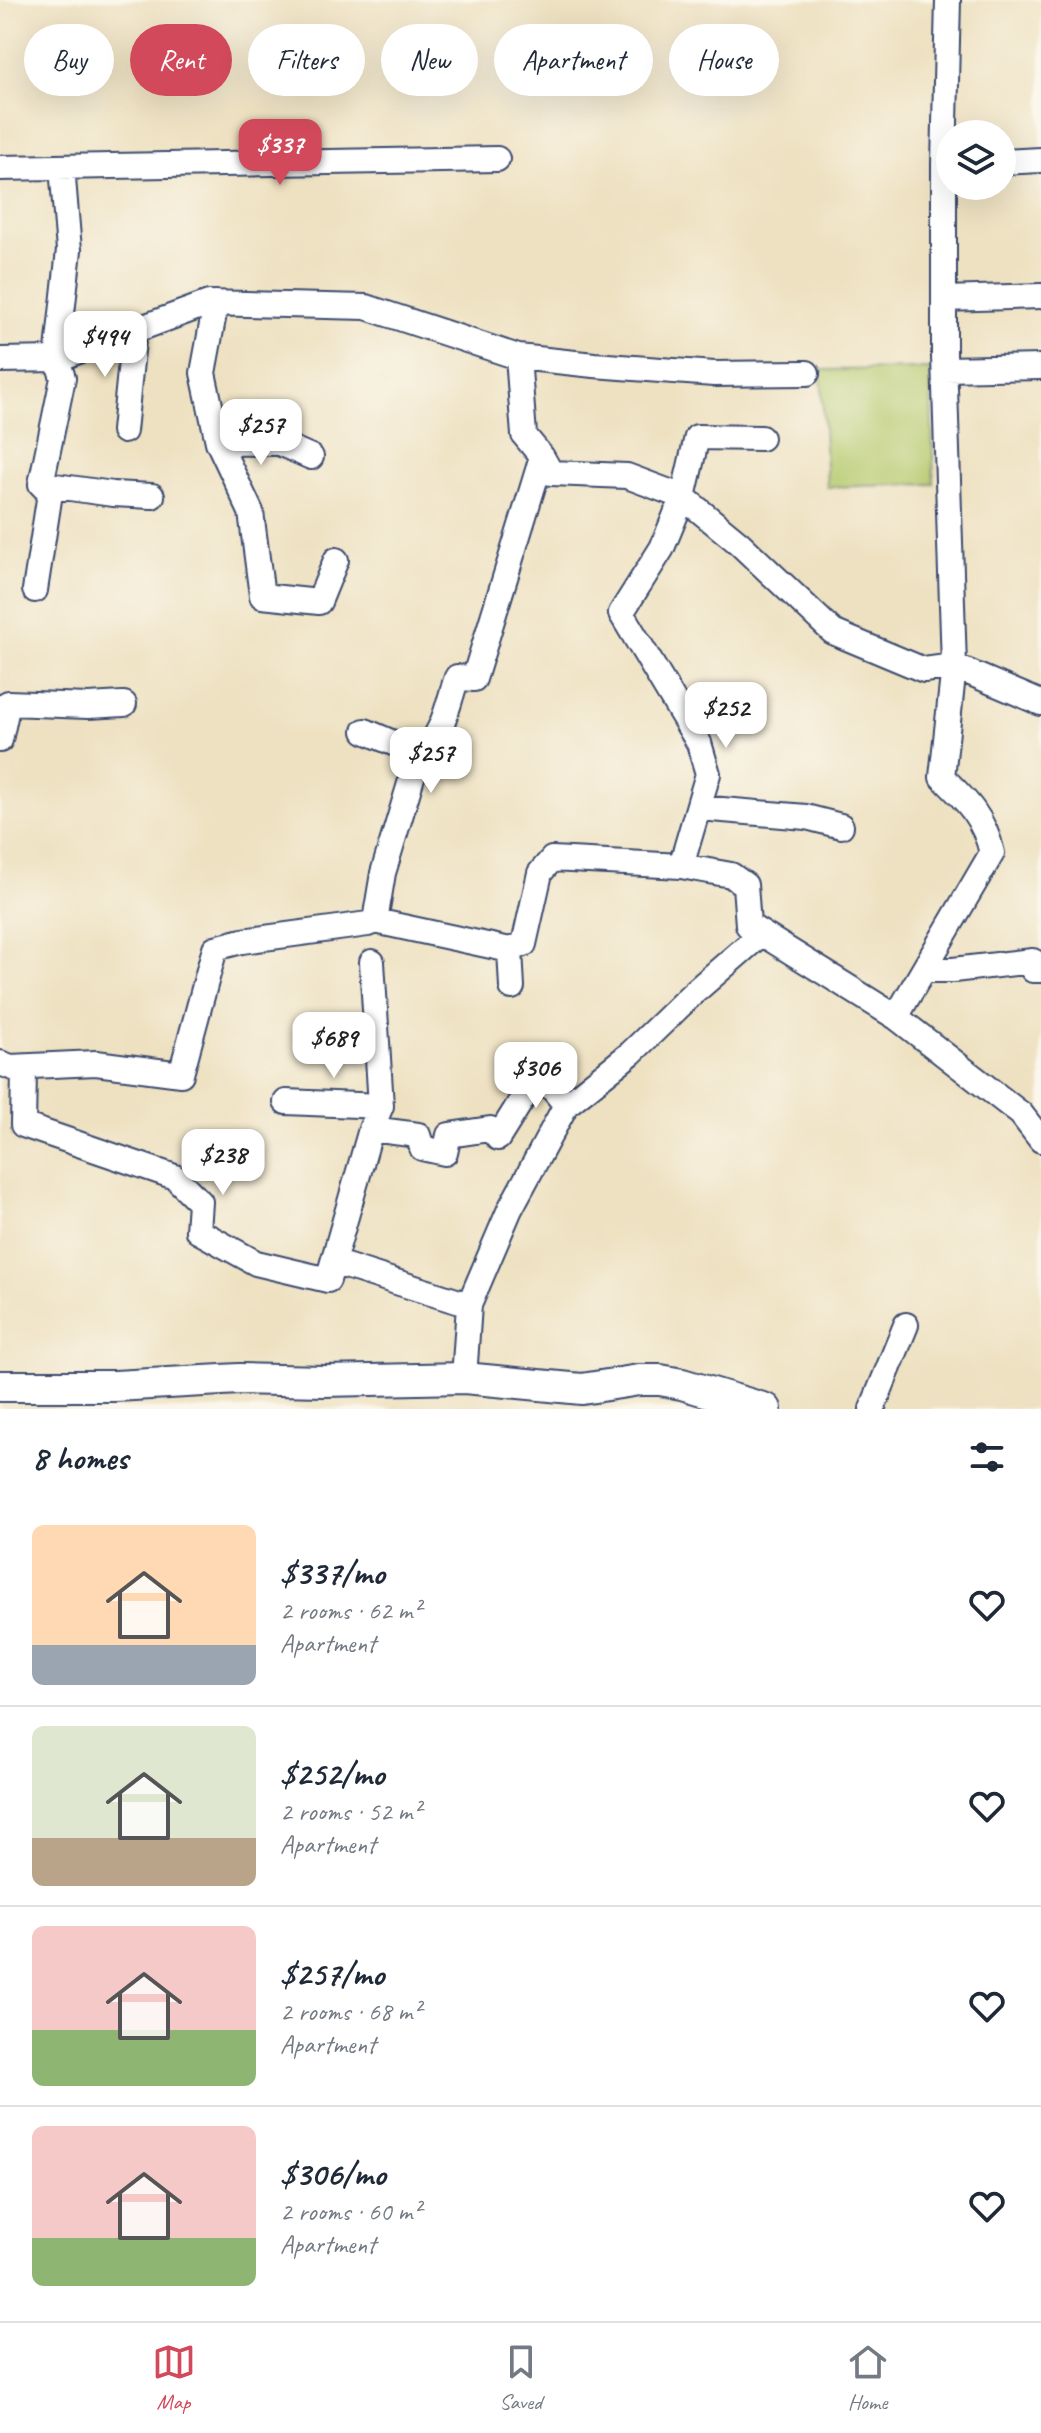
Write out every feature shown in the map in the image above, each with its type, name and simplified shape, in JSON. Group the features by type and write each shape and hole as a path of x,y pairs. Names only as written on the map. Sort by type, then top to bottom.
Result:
{"street":[{"path":"947,120 948,0"},
{"path":"0,168 497,159"},
{"path":"1016,161 1041,160"},
{"path":"41,484 63,378 57,359 69,250 62,167"},
{"path":"896,1017 992,853 986,830 968,802 942,777 954,666 945,369 946,200"},
{"path":"944,299 1041,296"},
{"path":"0,360 57,359 216,303 366,307 518,357 714,374 807,373"},
{"path":"216,303 203,373 218,442 251,512 262,596 319,602 336,560"},
{"path":"124,431 134,331"},
{"path":"518,357 524,435 551,473 627,476 683,497 739,543 833,632 924,670 954,666 1041,703"},
{"path":"945,369 1041,367"},
{"path":"681,866 708,774 699,743 621,613 662,548 683,497 697,437 761,438"},
{"path":"218,442 279,443 311,457"},
{"path":"375,921 383,873 419,754 439,729 457,677 474,679 542,457"},
{"path":"41,484 152,496"},
{"path":"35,590 50,493 41,484"},
{"path":"0,740 8,703 124,704"},
{"path":"365,731 419,754"},
{"path":"699,808 806,817 841,826"},
{"path":"5,1065 96,1063 181,1074 215,948 242,941 375,921 510,950 524,944 540,873 552,859 681,866 731,875 745,885 748,925 896,1017 1021,1114 1041,1140"},
{"path":"464,1378 469,1305 510,1209 566,1105 631,1053 761,934"},
{"path":"510,950 512,987"},
{"path":"925,970 1033,961 1033,970 1041,970"},
{"path":"5,1065 24,1072 23,1125 175,1177 200,1202 198,1231 256,1263 328,1280 371,1129 381,1106 372,962"},
{"path":"371,1129 418,1135 422,1148 445,1153 449,1135 490,1129 498,1138 526,1093 543,1077 566,1105"},
{"path":"286,1102 381,1106"},
{"path":"333,1262 469,1305"},
{"path":"872,1409 906,1325"},
{"path":"0,1386 115,1386 239,1379 464,1378 582,1389 639,1380 660,1380 766,1409"}],"green space":[{"path":"930,369 934,484 827,487 821,370"}]}
